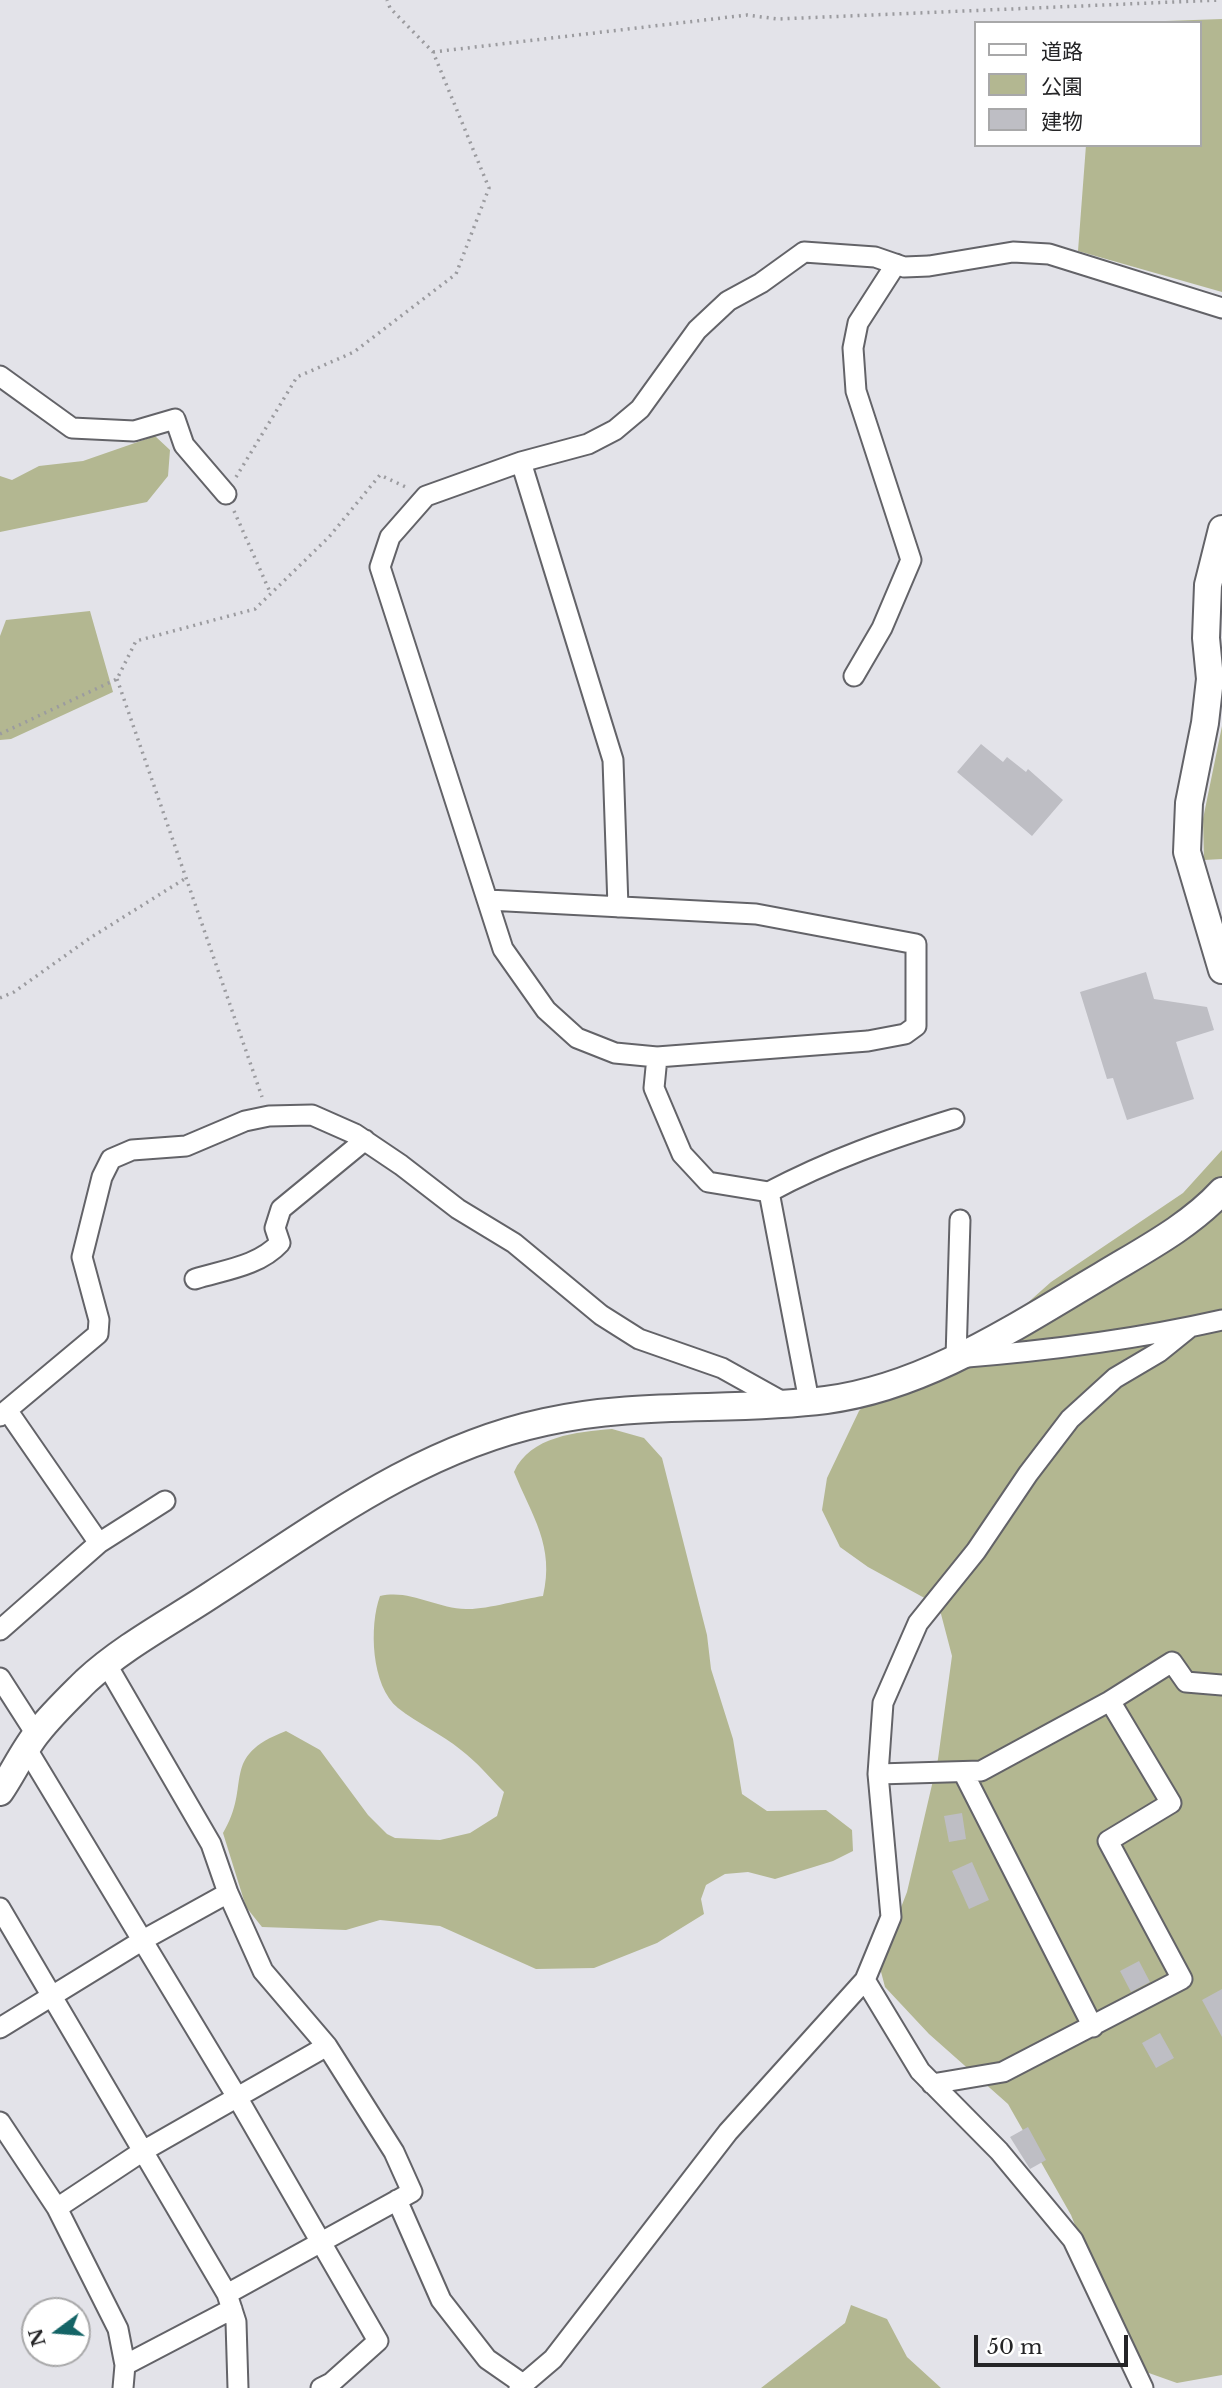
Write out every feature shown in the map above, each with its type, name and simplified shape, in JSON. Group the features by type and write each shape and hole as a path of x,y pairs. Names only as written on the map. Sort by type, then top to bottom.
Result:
{"street":[{"path":"488,900 756,914 916,944 915,1026 905,1034 868,1041 657,1057 615,1053 577,1038 546,1010 503,949 380,567 390,537 426,496 522,462 588,444 615,430 640,409 674,359 718,311 804,252 875,257 895,264 929,266 1013,253 1049,254 1222,308"},
{"path":"854,676 882,628 911,559 856,391 853,348 858,323 895,264"},
{"path":"0,376 72,428 134,431 175,419 184,445 226,494"},
{"path":"522,462 613,760 618,907"},
{"path":"1222,529 1208,585 1206,638 1210,679 1205,723 1189,803 1187,852 1212,945 1222,970"},
{"path":"657,1057 654,1088 682,1154 708,1182 769,1192 811,1170 873,1144 954,1119"},
{"path":"99,1543 3,1413 98,1334 99,1320 82,1258 102,1177 111,1159 132,1150 186,1146 245,1121 268,1116 312,1115 365,1140 458,1209 514,1243 601,1315 639,1339 722,1368 783,1402"},
{"path":"195,1279 260,1259 271,1252 280,1243 275,1228 281,1209 365,1140"},
{"path":"0,1791 32,1742 88,1679 295,1537 391,1479 454,1450 543,1422 618,1410 809,1401 861,1394 956,1358 1150,1247 1210,1205 1222,1191"},
{"path":"769,1192 809,1401"},
{"path":"956,1358 960,1220"},
{"path":"956,1358 1038,1351 1222,1320"},
{"path":"397,2200 441,2300 487,2359 521,2386 553,2359 728,2132 865,1979 891,1917 878,1774 883,1703 918,1623 976,1551 1028,1474 1070,1419 1115,1378 1159,1352 1190,1327"},
{"path":"0,1630 99,1543 165,1502"},
{"path":"878,1774 981,1772 1172,1662 1186,1682 1222,1685"},
{"path":"107,1665 211,1844 228,1893 263,1971 327,2046 394,2152 412,2192 321,2241 229,2302 125,2365"},
{"path":"0,1678 32,1742 143,1940 378,2341 331,2383 321,2388"},
{"path":"932,2084 1003,2072 1182,1979 1108,1841 1171,1803 1110,1700"},
{"path":"962,1772 1093,2027"},
{"path":"0,2028 143,1940 228,1893"},
{"path":"0,1908 229,2302 236,2322 238,2388"},
{"path":"865,1979 920,2071 999,2151 1073,2240 1143,2388"},
{"path":"57,2208 143,2151 327,2046"},
{"path":"0,2122 57,2208 118,2329 125,2365 124,2388"}],"path":[{"path":"270,592 226,494 298,377 354,352 456,274 489,188 433,52 390,8 387,0"},
{"path":"433,52 747,15 778,19 1220,0"},
{"path":"0,734 117,679 136,641 255,609 329,537 380,475 426,496"},
{"path":"117,679 268,1116"},
{"path":"0,998 14,992 90,938 186,878"}],"green space":[{"path":"1222,19 1222,292 1078,251 1086,147 1201,147 1201,21 1166,21"},
{"path":"155,436 170,450 168,476 147,502 0,532 0,476 12,480 39,466 83,461"},
{"path":"90,611 113,692 11,739 0,740 0,636 6,620"},
{"path":"1222,726 1222,859 1204,860 1203,819"},
{"path":"1222,1150 1222,2375 1177,2383 1146,2372 1121,2340 1071,2215 1008,2104 929,2034 885,1987 879,1964 907,1892 938,1759 952,1656 941,1614 930,1601 868,1567 840,1547 822,1510 827,1478 859,1411 893,1372 987,1339 1051,1282 1183,1193"},
{"path":"612,1429 644,1438 662,1458 707,1635 711,1669 733,1739 742,1794 767,1811 826,1810 852,1830 853,1851 833,1861 775,1879 748,1872 725,1874 706,1885 701,1899 704,1914 657,1943 594,1968 536,1969 440,1926 380,1920 346,1930 262,1927 246,1907 223,1833 232,1816 244,1762 252,1751 265,1741 286,1731 320,1750 368,1815 387,1834 395,1838 440,1840 470,1833 497,1816 504,1792 461,1750 398,1708 382,1685 374,1639 374,1623 380,1596 402,1595 444,1606 474,1609 543,1596 546,1578 544,1546 514,1472 521,1460 543,1443 570,1434"},
{"path":"851,2305 887,2319 907,2357 941,2388 761,2388 845,2323"}],"building":[{"path":"981,744 1003,762 1007,757 1026,772 1028,769 1063,800 1032,836 957,772"},
{"path":"1146,972 1154,999 1207,1007 1214,1030 1176,1042 1194,1099 1127,1120 1113,1078 1107,1079 1080,992"},
{"path":"962,1813 966,1839 949,1842 944,1816"},
{"path":"972,1862 989,1900 969,1909 952,1871"},
{"path":"1139,1961 1150,1982 1131,1992 1120,1971"},
{"path":"1222,1989 1222,2037 1202,2000"},
{"path":"1160,2033 1174,2058 1156,2068 1142,2043"},
{"path":"1028,2127 1046,2160 1030,2169 1010,2137"}]}
